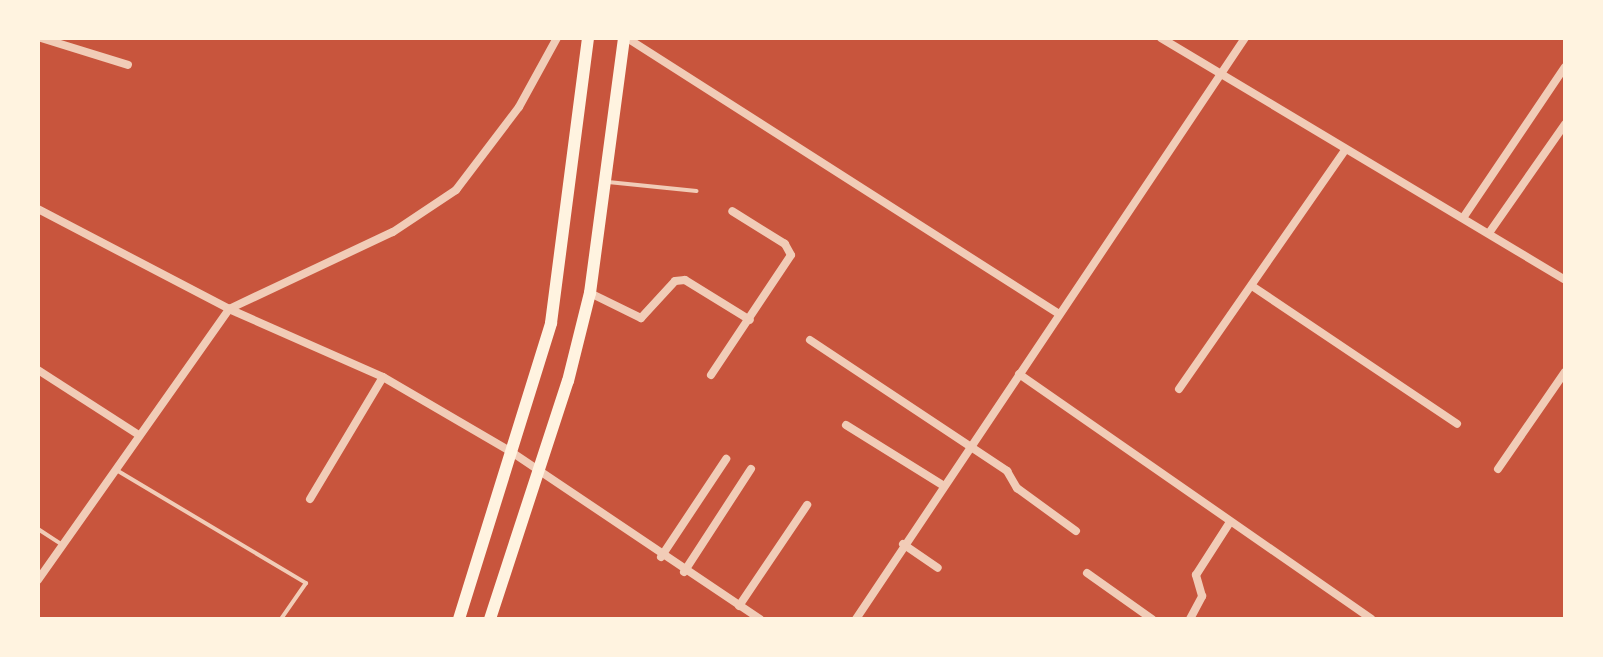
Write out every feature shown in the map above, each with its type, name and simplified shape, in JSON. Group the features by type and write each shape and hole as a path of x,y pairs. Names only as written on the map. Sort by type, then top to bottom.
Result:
{"main road":[{"path":"459,619 513,453 561,272 588,38"},
{"path":"490,619 536,469 568,381 590,293 626,38"}],"street":[{"path":"41,38 128,65"},
{"path":"38,580 229,309 393,232 456,190 519,107 557,38"},
{"path":"626,38 1059,314"},
{"path":"1161,38 1564,278"},
{"path":"856,619 903,544 1245,38"},
{"path":"1463,218 1565,67"},
{"path":"1489,233 1565,124"},
{"path":"1179,389 1346,149"},
{"path":"38,209 229,309 383,377 513,453 661,557 760,619"},
{"path":"711,375 791,255 785,244 732,211"},
{"path":"590,293 641,318 675,281 685,280 750,320"},
{"path":"1252,286 1457,424"},
{"path":"810,340 1011,474 1017,488 1076,531"},
{"path":"38,370 139,435"},
{"path":"1498,469 1565,372"},
{"path":"1019,374 1371,619"},
{"path":"310,499 383,377"},
{"path":"846,425 944,486"},
{"path":"661,557 726,459"},
{"path":"684,572 751,469"},
{"path":"739,606 807,505"},
{"path":"1190,619 1202,596 1196,575 1230,522"},
{"path":"903,544 938,568"},
{"path":"1087,573 1152,619"}],"lane":[{"path":"605,182 697,191"},
{"path":"116,469 306,583 281,619"},
{"path":"38,529 64,545"}]}
